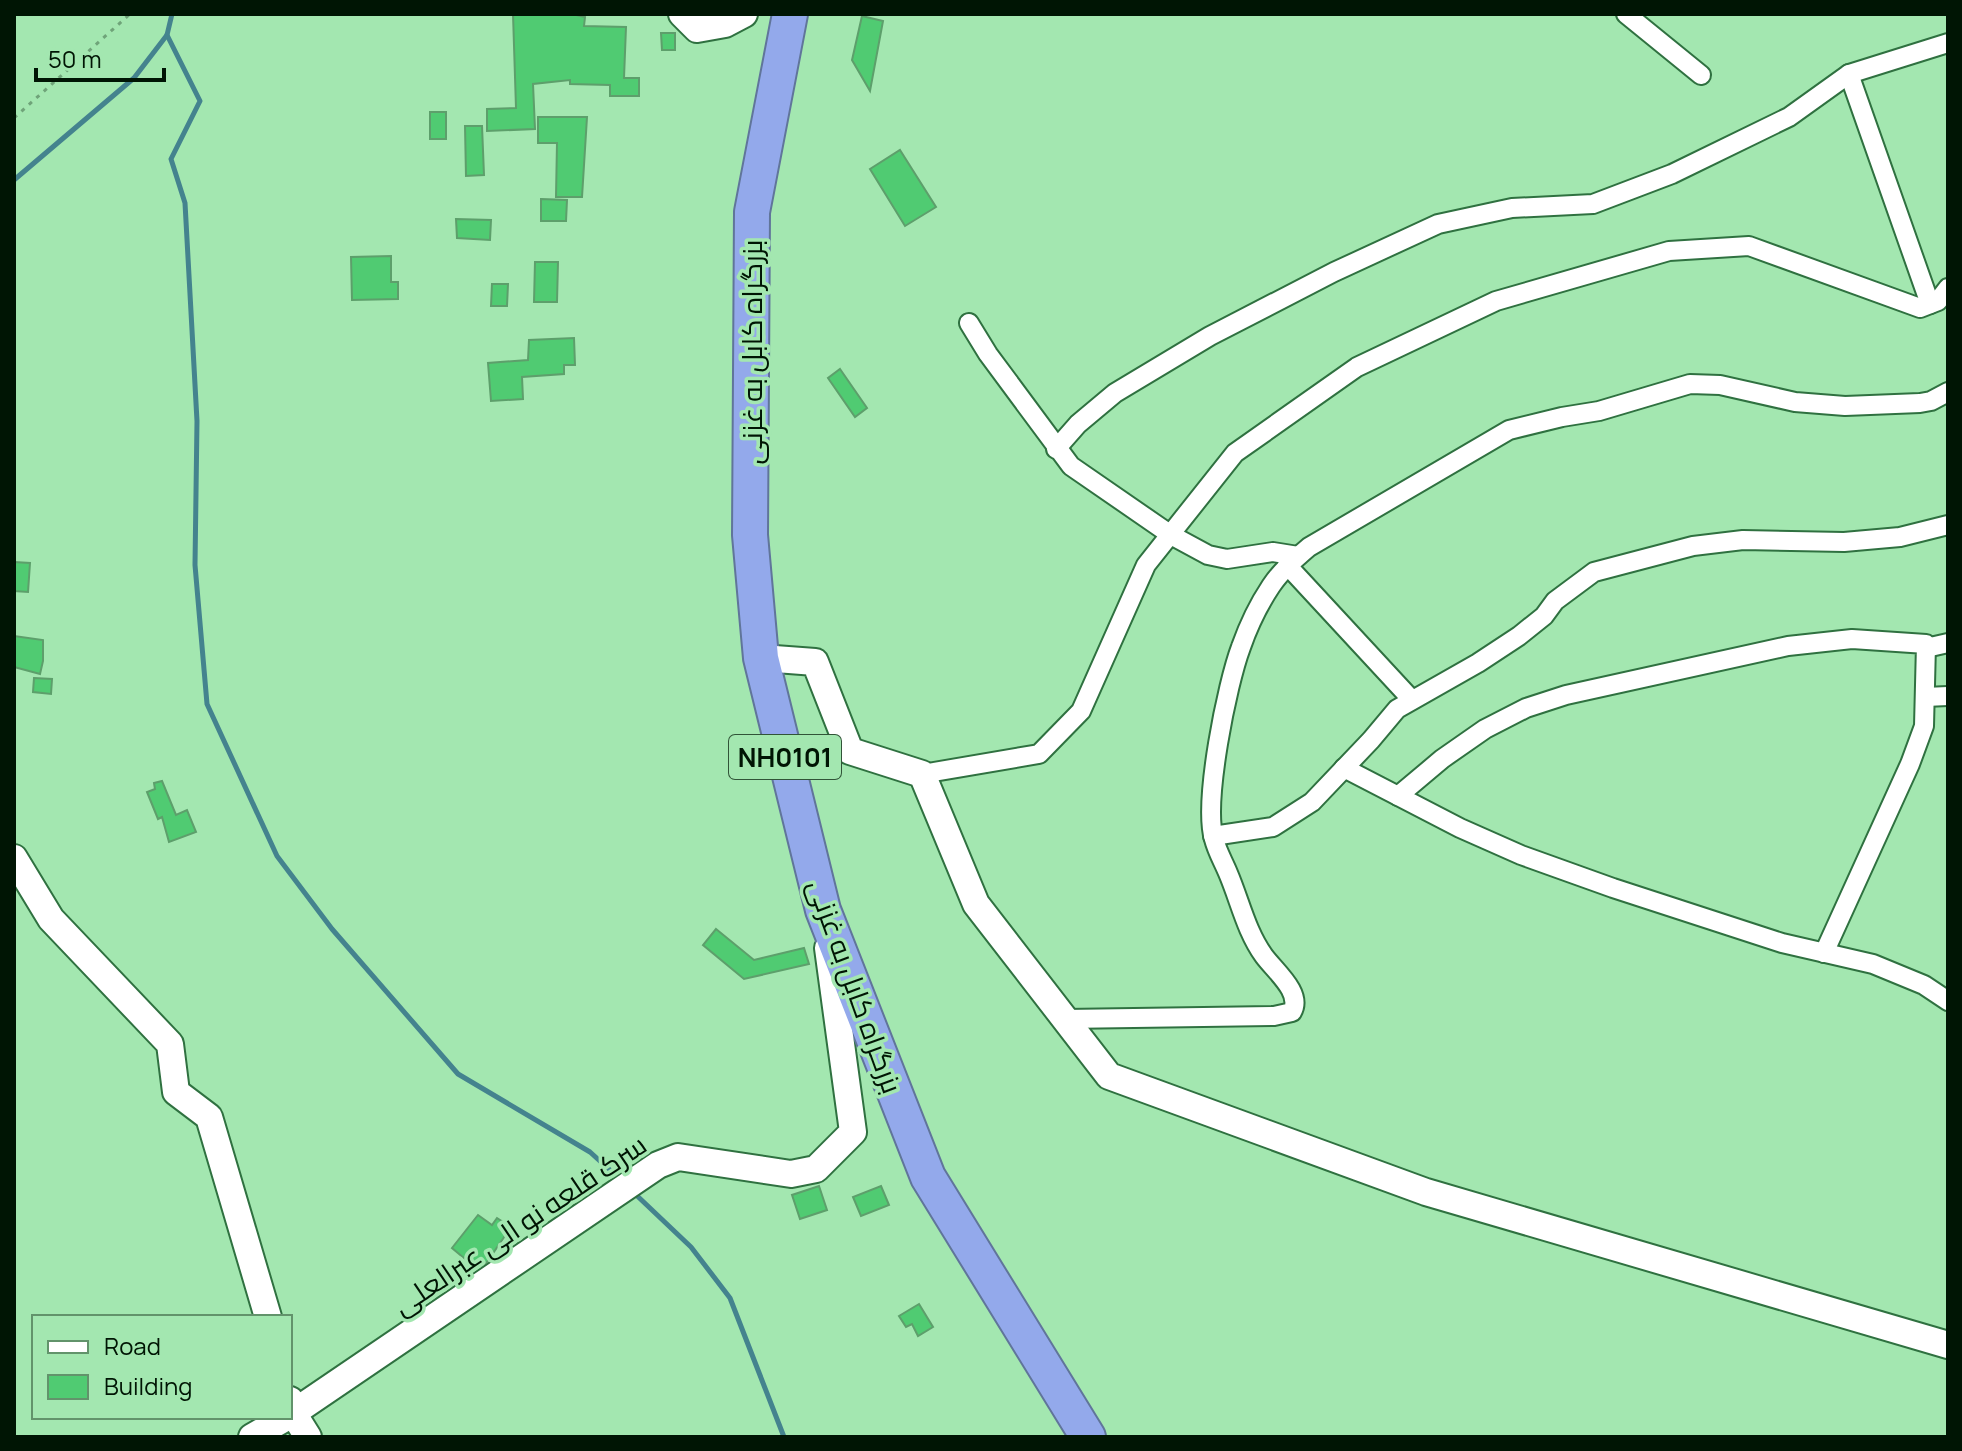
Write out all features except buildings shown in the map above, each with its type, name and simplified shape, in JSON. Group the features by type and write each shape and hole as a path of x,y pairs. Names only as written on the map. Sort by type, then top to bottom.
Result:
{"highway":[{"name":"بزرگراه کابل به غزنی","path":"790,14 752,212 750,535 761,658 823,910 928,1177 1088,1437"}],"street":[{"path":"682,14 697,29 725,24 744,14"},
{"path":"1626,14 1701,75"},
{"path":"1056,449 1078,424 1115,393 1210,336 1334,272 1438,224 1512,208 1593,204 1672,174 1789,117 1849,74 1948,43"},
{"path":"1849,74 1930,304"},
{"path":"761,658 815,662 850,751 922,774 1039,754 1081,711 1146,565 1235,453 1357,367 1496,301 1669,251 1749,246 1920,308 1938,301 1948,288"},
{"path":"969,323 1071,466 1171,535 1218,559 1273,552 1293,560 1412,700"},
{"path":"1065,1019 1274,1016 1292,1012 1295,996 1255,944 1213,836 1211,806 1216,758 1233,671 1242,644 1270,587 1293,560 1378,505 1509,430 1599,411 1690,384 1705,383 1795,402 1845,406 1920,403 1948,392"},
{"path":"1213,836 1273,827 1312,802 1397,709 1519,636 1544,616 1555,601 1594,572 1693,546 1743,540 1844,542 1900,537 1948,525"},
{"path":"1398,796 1442,759 1485,729 1526,708 1566,695 1788,646 1852,639 1926,644 1924,726 1910,764 1824,953"},
{"path":"1926,648 1948,643"},
{"path":"1925,697 1948,696"},
{"path":"1344,768 1460,828 1534,859 1782,943 1873,964 1924,985 1948,1001"},
{"path":"922,774 976,904 1109,1076 1426,1192 1948,1345"},
{"path":"14,858 51,919 170,1044 176,1092 209,1117 267,1315"},
{"name":"سرک قلعه نو الی عبرالعلی","path":"292,1410 658,1165 678,1157 791,1174 816,1169 853,1132 823,910"},
{"path":"292,1414 308,1437"},
{"name":"سرک قلعه نو الی عبرالعلی","path":"252,1437 278,1419"}],"path":[{"path":"14,118 130,14"}],"waterway":[{"path":"14,180 134,78 167,35 172,14"},
{"path":"167,35 200,101 171,159 185,203 197,421 195,565 207,704 277,856 332,929 458,1074 590,1152 622,1181"},
{"path":"632,1191 691,1247 730,1298 784,1437"}]}
